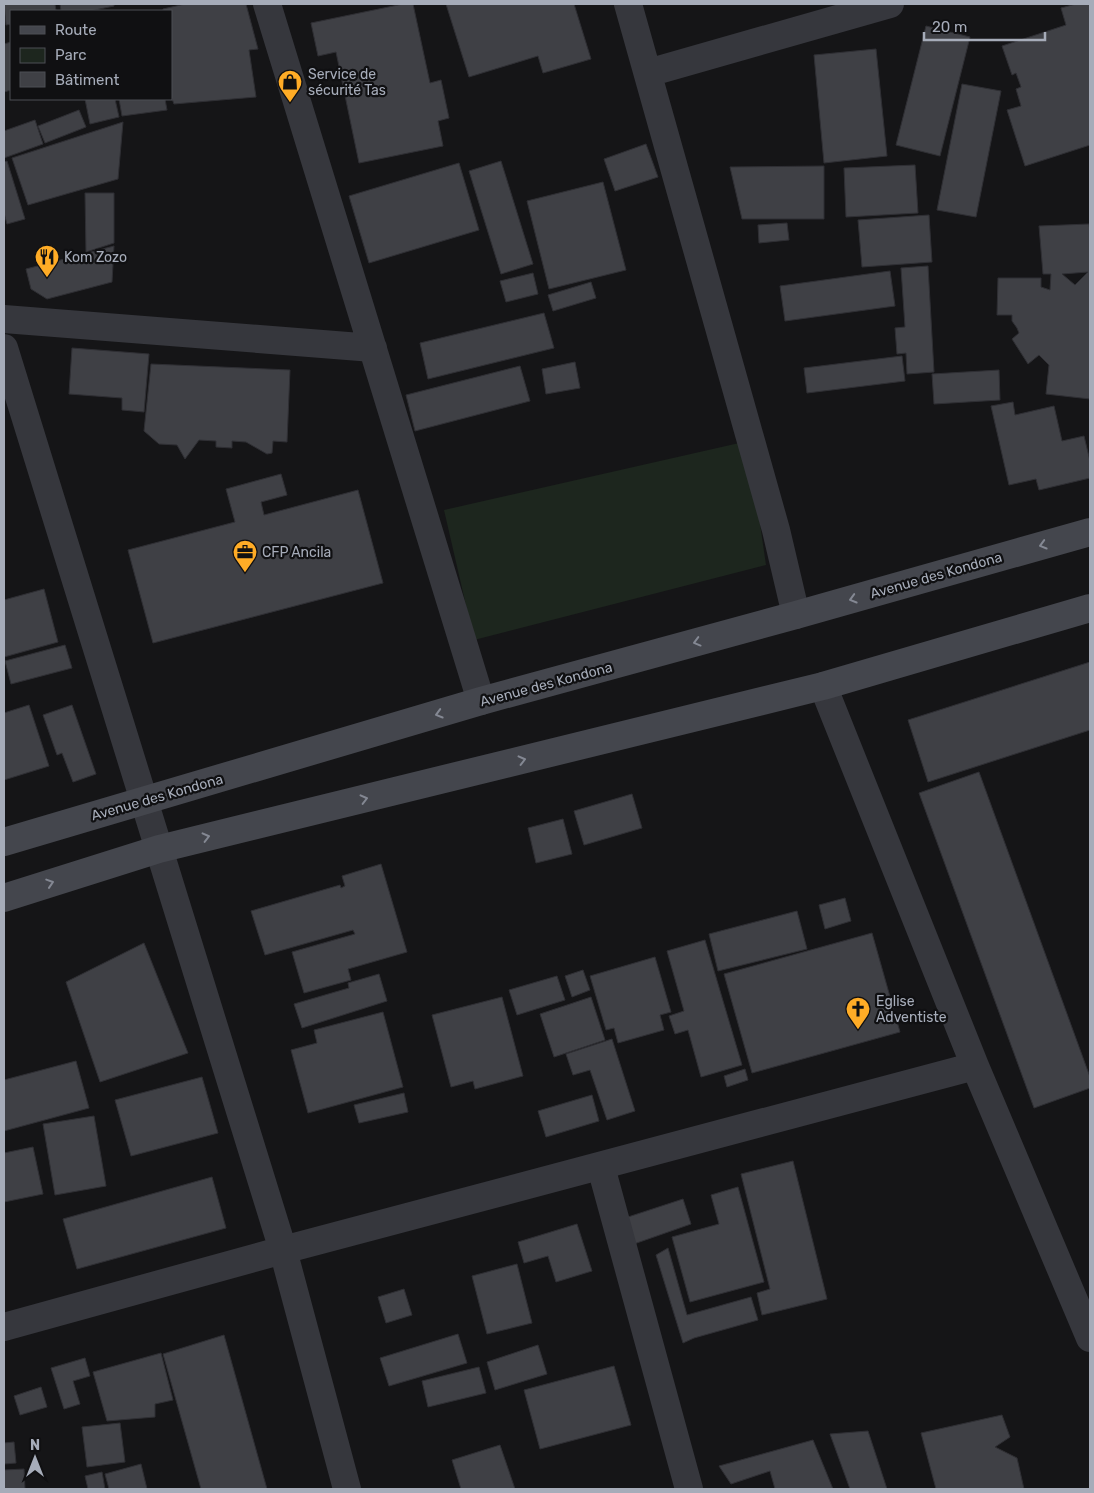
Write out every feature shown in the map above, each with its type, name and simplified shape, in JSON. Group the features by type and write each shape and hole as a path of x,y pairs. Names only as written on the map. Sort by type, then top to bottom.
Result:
{"street":[{"path":"267,4 481,701"},
{"path":"628,4 776,530 796,615"},
{"path":"648,73 890,4"},
{"path":"4,319 373,348"},
{"path":"4,348 283,1250 347,1489"},
{"name":"Avenue des Kondona","path":"4,842 481,701 1090,532"},
{"path":"4,898 159,849 824,686 1090,608"},
{"path":"824,686 975,1066 1090,1338"},
{"path":"4,1327 283,1250 975,1066"},
{"path":"601,1166 689,1489"}],"green space":[{"path":"748,441 766,565 474,640 444,510"}],"building":[{"path":"4,4 55,4 56,10 10,10 10,24 6,25"},
{"path":"60,4 114,4 114,6 95,10 61,10"},
{"path":"185,4 246,4 258,49 249,50 256,97 174,104 172,99 172,10 163,9"},
{"path":"403,4 413,4 430,83 441,80 449,118 438,121 443,146 359,163 336,52 318,56 311,23"},
{"path":"446,4 574,4 591,59 543,73 538,56 469,77"},
{"path":"1076,4 1090,4 1090,145 1025,166 1007,110 1021,106 1016,89 1021,87 1016,73 1012,75 1002,46 1066,25 1061,8"},
{"path":"926,26 970,37 940,156 896,145"},
{"path":"10,42 10,90 4,92 4,44"},
{"path":"876,49 887,156 824,163 814,55"},
{"path":"962,84 1001,91 976,217 937,210"},
{"path":"85,100 115,100 119,117 90,124"},
{"path":"119,100 165,100 167,110 122,116"},
{"path":"79,110 86,127 45,143 38,126"},
{"path":"35,120 43,144 4,158 4,131"},
{"path":"123,122 118,179 28,205 12,158"},
{"path":"646,144 658,177 615,191 604,159"},
{"path":"7,161 25,219 7,224 4,213 4,162"},
{"path":"501,161 533,264 501,274 469,171"},
{"path":"459,163 479,230 369,263 349,196"},
{"path":"915,165 918,213 846,217 844,168"},
{"path":"824,166 824,219 742,219 730,167"},
{"path":"603,182 626,270 549,289 527,201"},
{"path":"85,193 114,193 114,243 86,252"},
{"path":"929,215 932,262 862,267 858,220"},
{"path":"787,223 789,240 759,243 758,225"},
{"path":"1089,224 1090,399 1046,394 1049,365 1039,355 1028,364 1012,339 1019,333 1012,321 1012,315 997,315 998,278 1041,278 1041,287 1050,290 1051,274 1043,274 1039,226","holes":["1088,272 1075,285 1062,274"]},
{"path":"114,246 112,282 47,299 31,289 26,269"},
{"path":"928,266 934,372 907,374 906,353 897,354 895,328 905,327 901,268"},
{"path":"890,271 895,306 785,321 780,286"},
{"path":"533,273 538,294 506,302 500,281"},
{"path":"591,282 596,298 553,311 548,295"},
{"path":"544,313 554,348 428,379 420,343"},
{"path":"72,348 149,354 144,412 122,410 122,398 69,394"},
{"path":"902,356 905,381 807,393 804,368"},
{"path":"575,362 580,388 546,394 542,369"},
{"path":"151,364 290,370 287,442 273,441 272,453 267,454 246,442 232,441 232,448 216,447 216,441 199,440 185,459 177,445 159,444 144,431"},
{"path":"520,366 530,401 415,431 406,395"},
{"path":"999,370 1000,400 934,404 932,374"},
{"path":"1013,402 1015,415 1054,406 1062,441 1084,436 1090,461 1090,478 1039,490 1036,479 1009,485 991,406"},
{"path":"281,474 287,495 261,502 264,515 358,490 383,583 153,643 128,550 235,522 226,489"},
{"path":"44,589 58,642 4,657 4,600"},
{"path":"65,645 72,668 11,684 5,661"},
{"path":"1090,662 1090,730 928,782 908,720"},
{"path":"29,705 49,766 4,780 4,713"},
{"path":"72,705 96,774 73,782 62,753 57,755 43,715"},
{"path":"979,772 1090,1077 1090,1088 1034,1108 919,793"},
{"path":"632,794 642,828 584,845 574,811"},
{"path":"563,819 572,854 536,863 528,828"},
{"path":"381,864 407,952 348,969 351,980 304,993 292,952 355,934 353,930 265,955 251,911 340,885 341,888 345,886 342,876"},
{"path":"845,898 851,921 825,929 819,905"},
{"path":"797,911 807,949 718,971 709,934"},
{"path":"872,933 900,1032 752,1073 724,974"},
{"path":"705,940 742,1065 701,1077 688,1030 675,1034 669,1016 684,1011 667,951"},
{"path":"144,943 188,1053 100,1082 66,982"},
{"path":"655,957 671,1012 660,1015 664,1030 618,1043 614,1028 606,1030 590,976"},
{"path":"583,970 590,990 572,997 565,976"},
{"path":"379,974 387,1001 302,1028 294,1004 349,988 348,983"},
{"path":"557,976 565,1000 517,1015 509,990"},
{"path":"502,997 523,1076 475,1089 473,1081 451,1087 432,1015"},
{"path":"591,997 605,1040 554,1057 540,1014"},
{"path":"383,1012 403,1087 308,1113 291,1050 317,1043 314,1030"},
{"path":"612,1039 635,1111 607,1120 590,1070 573,1075 566,1054"},
{"path":"76,1061 89,1108 4,1131 4,1080"},
{"path":"745,1069 748,1080 727,1087 724,1076"},
{"path":"202,1077 218,1133 131,1156 115,1100"},
{"path":"404,1093 408,1112 359,1123 354,1105"},
{"path":"592,1095 599,1121 546,1137 538,1111"},
{"path":"94,1116 106,1186 55,1195 43,1124"},
{"path":"33,1147 43,1194 4,1202 4,1153"},
{"path":"793,1161 827,1299 762,1315 757,1293 770,1289 741,1174"},
{"path":"212,1177 226,1228 77,1269 63,1219"},
{"path":"738,1187 764,1282 690,1302 672,1237 719,1224 711,1195"},
{"path":"683,1199 691,1224 631,1245 622,1219"},
{"path":"577,1224 592,1271 556,1282 548,1256 524,1263 518,1242"},
{"path":"668,1248 687,1315 751,1297 758,1320 694,1338 683,1343 656,1255"},
{"path":"517,1264 532,1323 487,1334 472,1276"},
{"path":"404,1289 412,1315 386,1323 378,1297"},
{"path":"458,1334 467,1363 389,1386 380,1358"},
{"path":"224,1335 267,1489 201,1489 163,1354"},
{"path":"538,1345 547,1374 495,1390 487,1362"},
{"path":"161,1353 173,1400 155,1404 155,1417 107,1421 93,1372"},
{"path":"85,1358 90,1376 73,1381 80,1404 64,1409 51,1368"},
{"path":"614,1366 631,1425 540,1449 524,1390"},
{"path":"479,1367 486,1393 428,1407 422,1381"},
{"path":"41,1387 47,1407 20,1415 14,1396"},
{"path":"1002,1415 1010,1437 995,1447 1017,1458 1024,1489 936,1489 921,1433"},
{"path":"120,1423 125,1462 87,1467 82,1427"},
{"path":"868,1431 887,1489 850,1489 830,1434"},
{"path":"813,1440 833,1489 775,1489 770,1471 731,1484 719,1466"},
{"path":"14,1442 16,1463 4,1464 4,1443"},
{"path":"500,1445 515,1489 461,1489 452,1460"},
{"path":"141,1464 147,1489 109,1489 105,1474"},
{"path":"24,1469 25,1489 4,1489 4,1470"},
{"path":"102,1472 105,1489 88,1489 85,1476"}],"place":[{"name":"Service de sécurité Tas","path":"290,103"},
{"name":"Kom Zozo","path":"47,278"},
{"name":"CFP Ancila","path":"245,573"},
{"name":"Eglise Adventiste","path":"858,1030"}]}
